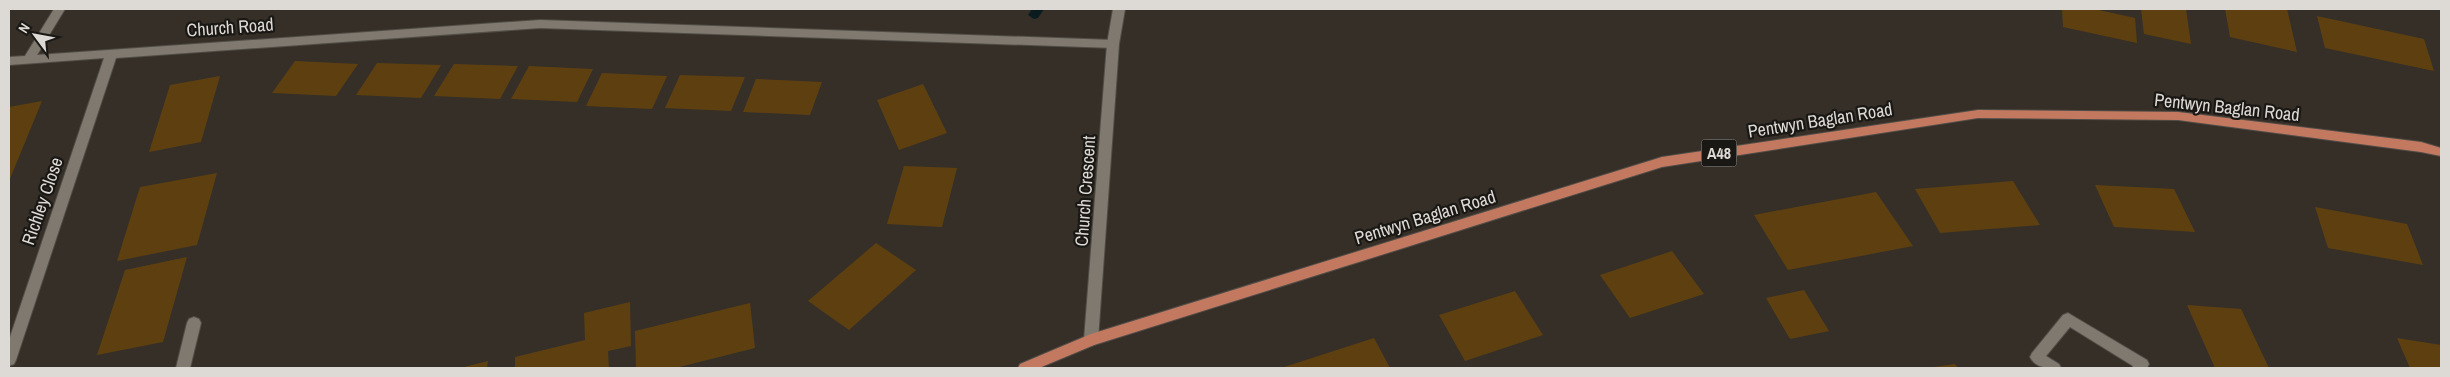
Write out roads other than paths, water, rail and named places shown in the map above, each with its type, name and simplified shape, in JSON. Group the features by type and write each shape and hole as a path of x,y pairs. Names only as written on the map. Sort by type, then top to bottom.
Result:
{"main road":[{"name":"Pentwyn Baglan Road","path":"1025,368 1091,340 1662,162 1978,114 2178,116 2421,147 2441,152"}],"street":[{"path":"29,59 59,9"},
{"name":"Church Crescent","path":"1091,340 1113,44 1118,9"},
{"name":"Church Road","path":"9,61 540,24 1113,44"},
{"name":"Richley Close","path":"9,360 112,53"},
{"path":"2054,368 2037,357 2068,319 2142,364 2138,368"},
{"path":"183,368 194,323"}],"waterway":[{"path":"1034,15 1038,9"}]}
